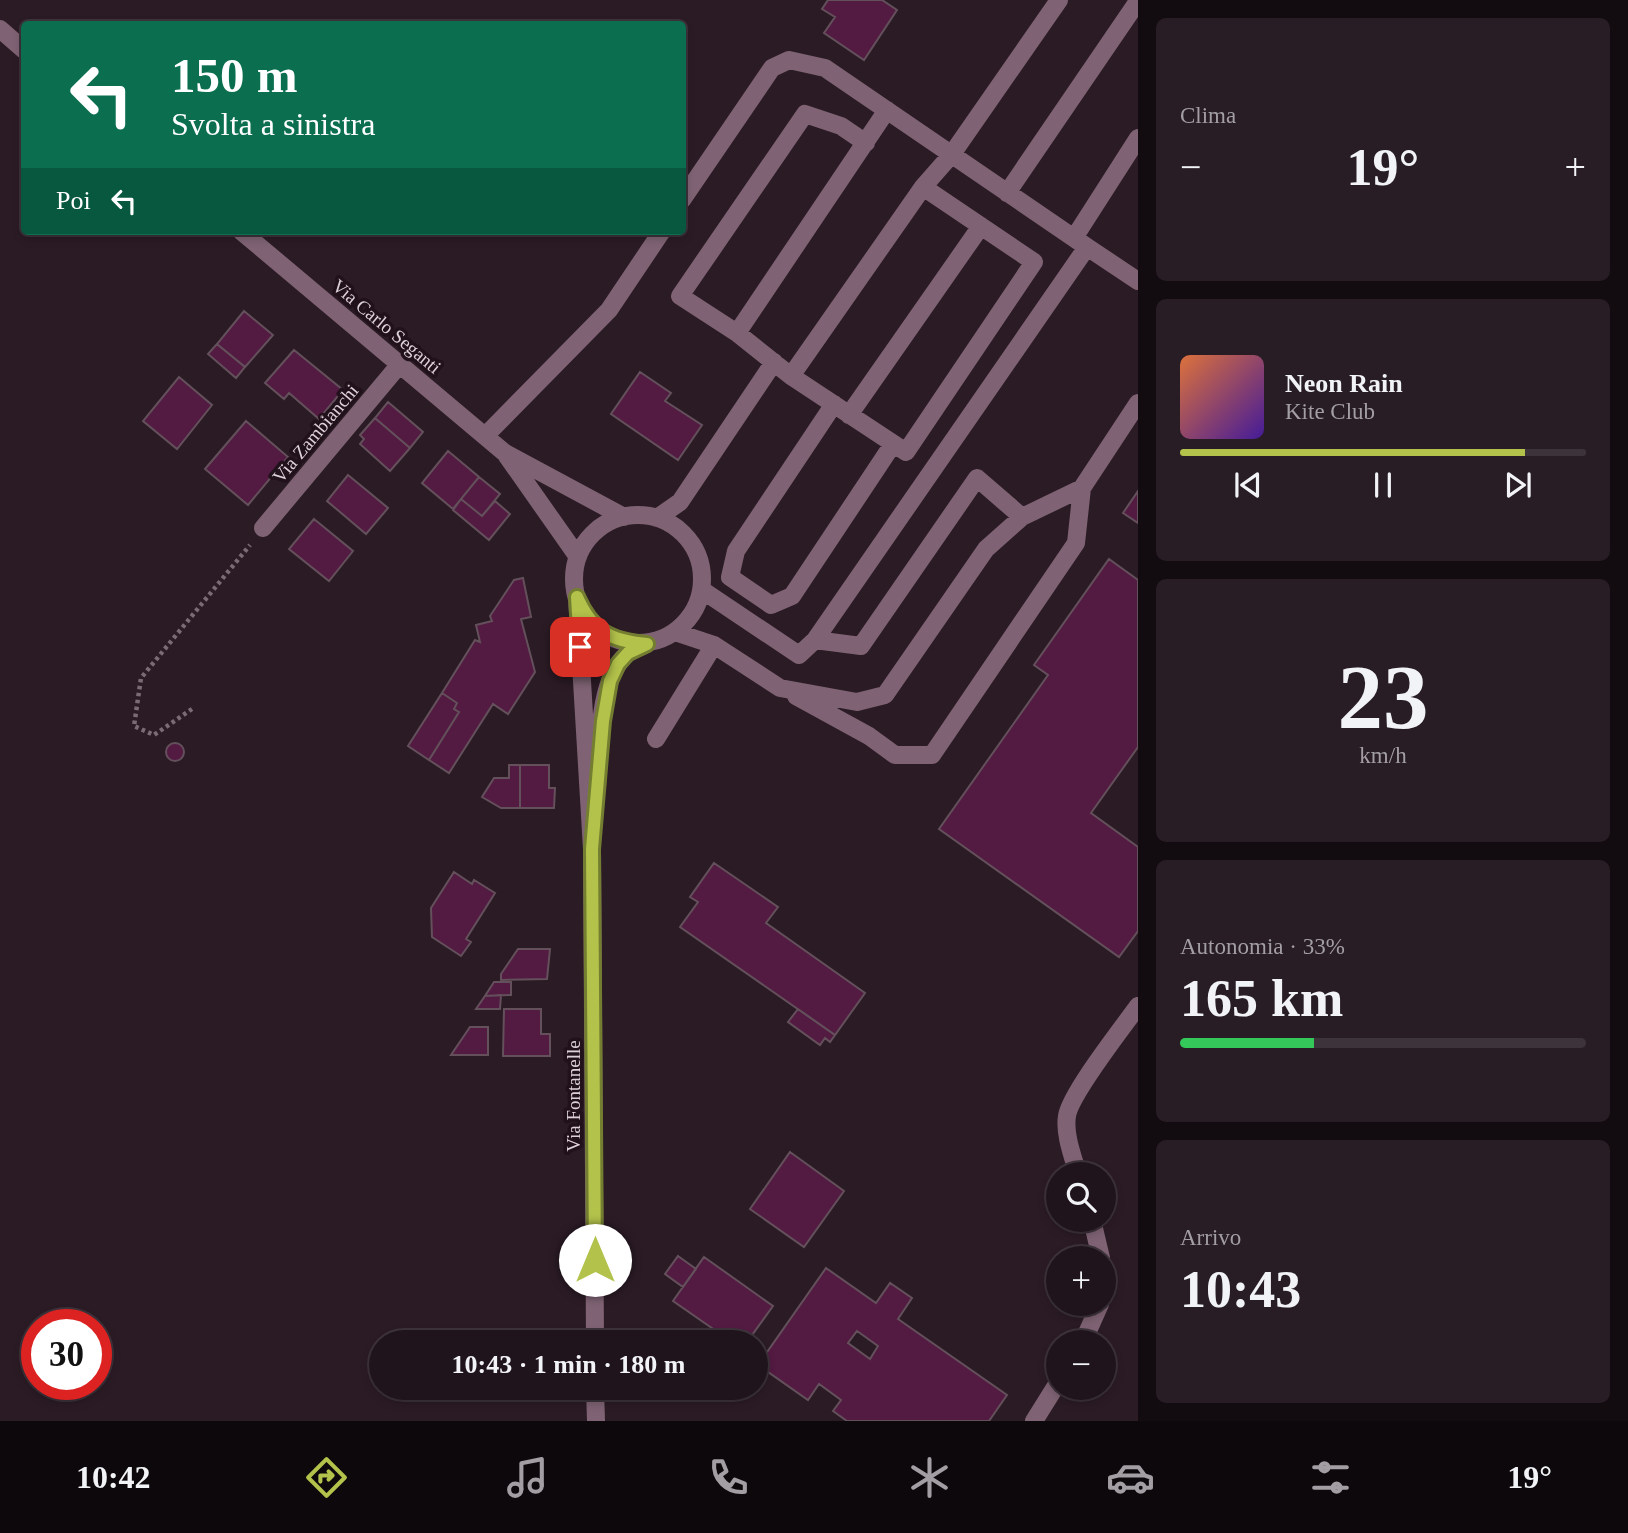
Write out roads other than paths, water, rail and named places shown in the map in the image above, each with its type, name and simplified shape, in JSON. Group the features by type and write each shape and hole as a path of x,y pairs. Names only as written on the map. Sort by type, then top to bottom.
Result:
{"street":[{"path":"791,376 923,187 952,154 1059,0"},
{"path":"1007,193 1138,1"},
{"path":"0,29 21,47"},
{"path":"686,194 772,68 789,60 825,68 1081,243 1137,278"},
{"path":"737,333 887,110"},
{"path":"866,143 841,126 805,114 680,296 737,333 791,376 906,452 1034,262 923,187"},
{"path":"702,590 799,655 815,640 1081,243 1138,138"},
{"path":"893,444 792,596 771,604 730,577 736,551 981,226"},
{"name":"Via Carlo Seganti","path":"246,235 505,453 624,517"},
{"path":"485,436 609,310 659,235"},
{"path":"657,518 680,502 774,362"},
{"name":"Via Zambianchi","path":"263,528 400,364"},
{"path":"676,632 714,645 780,688 869,736 895,755 932,755 1076,542 1082,488 1138,403"},
{"name":"Via Carlo Seganti","path":"505,453 578,557"},
{"path":"815,640 861,646 977,478 1022,517"},
{"path":"780,688 857,702 885,695 986,549 1022,517 1082,488"},
{"path":"624,517 657,518 677,528 693,545 702,568 702,590 691,616 676,632 647,644 624,642 600,631 585,615 577,597 575,575 578,557 592,535 604,526 624,517"},
{"name":"Via Fontanelle","path":"577,597 592,849 595,1330"},
{"name":"Via Fontanelle","path":"592,849 608,689 628,653 647,644"},
{"path":"656,738 714,645"},
{"path":"1074,1162 1067,1115 1083,1084 1138,1006"},
{"path":"595,1400 596,1421"},
{"path":"1034,1421 1047,1400"}]}
